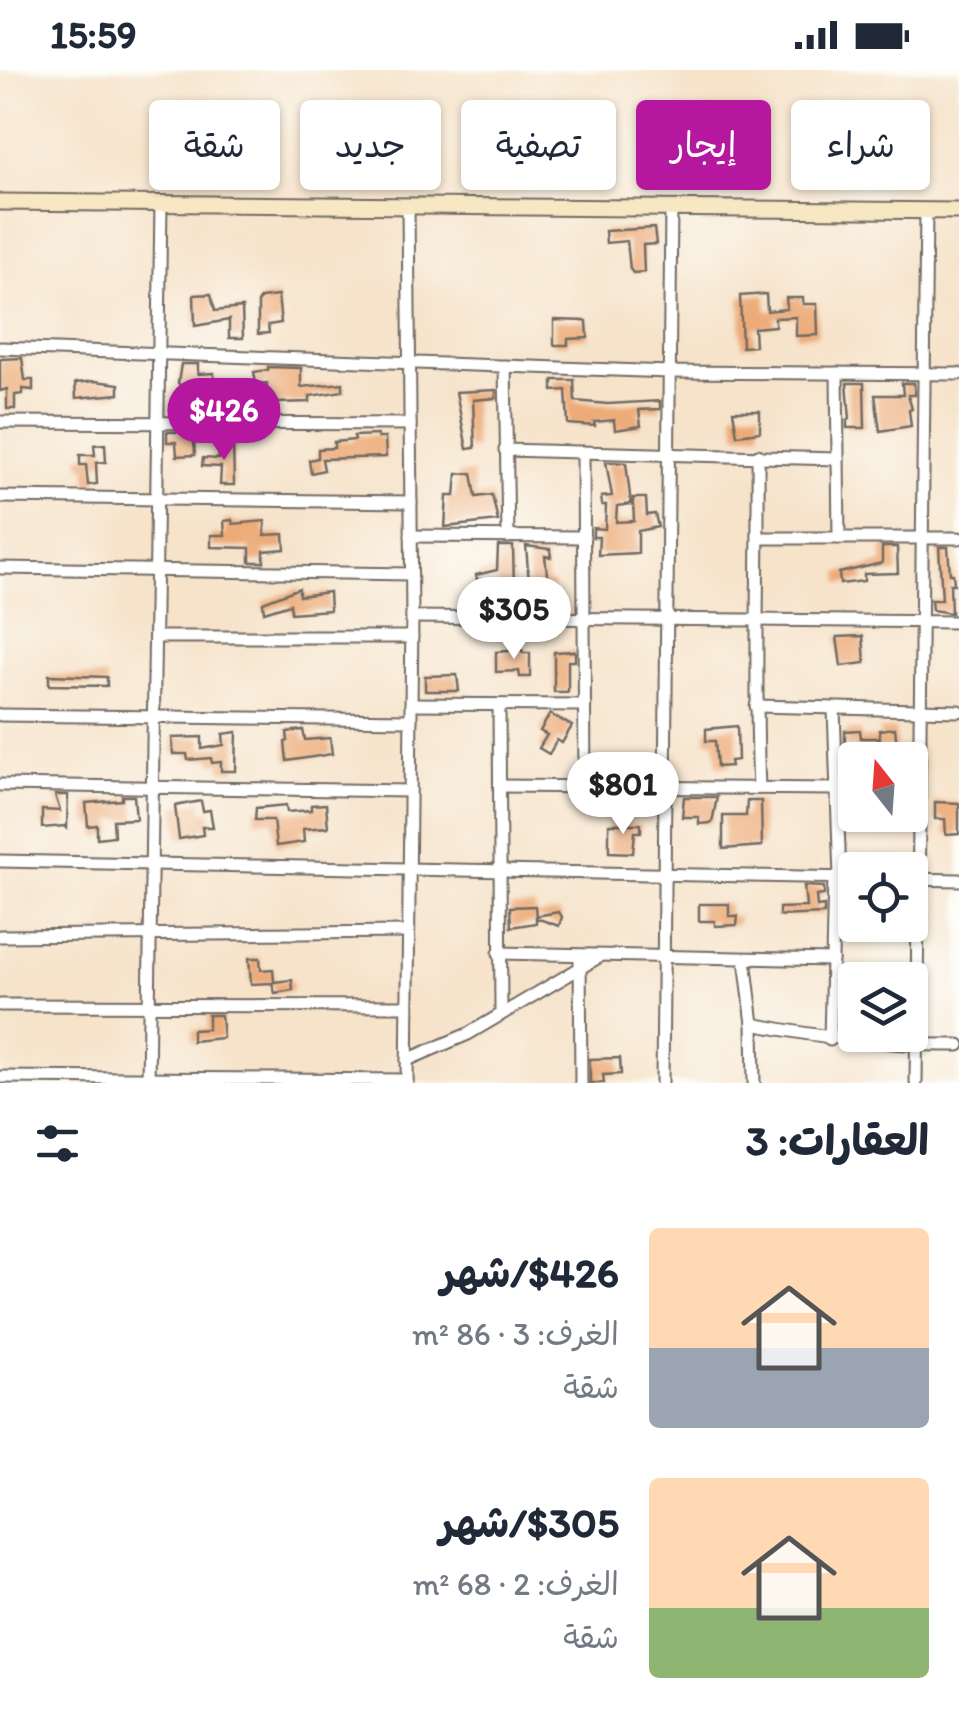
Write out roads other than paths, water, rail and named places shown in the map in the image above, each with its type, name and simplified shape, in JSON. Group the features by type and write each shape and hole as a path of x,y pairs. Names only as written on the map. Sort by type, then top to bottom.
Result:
{"main road":[{"path":"0,202 959,211"}],"street":[{"path":"148,1080 161,204"},
{"path":"0,1076 407,1081 412,638 408,206"},
{"path":"662,1083 671,208"},
{"path":"915,852 922,622 926,211"},
{"path":"0,348 670,372 959,374"},
{"path":"504,366 508,536"},
{"path":"837,373 839,538"},
{"path":"0,422 410,424"},
{"path":"505,450 838,459"},
{"path":"583,452 585,787"},
{"path":"758,455 759,788"},
{"path":"0,497 410,502"},
{"path":"411,536 584,537"},
{"path":"758,538 959,538"},
{"path":"0,568 411,574"},
{"path":"412,617 959,622"},
{"path":"155,637 412,638"},
{"path":"411,704 585,706"},
{"path":"499,704 498,953 502,1013"},
{"path":"756,706 959,711"},
{"path":"830,1040 837,878 834,708"},
{"path":"0,716 410,720"},
{"path":"0,785 410,791"},
{"path":"500,786 837,789"},
{"path":"0,861 837,878"},
{"path":"928,879 959,880"},
{"path":"0,936 408,932"},
{"path":"498,953 580,960 601,956 832,960"},
{"path":"745,959 753,1024 754,1083"},
{"path":"407,1060 468,1034 580,960"},
{"path":"580,960 581,1083"},
{"path":"0,1005 408,1006"},
{"path":"753,1024 838,1041"},
{"path":"928,1046 959,1045"},
{"path":"916,1052 916,1083"}]}
